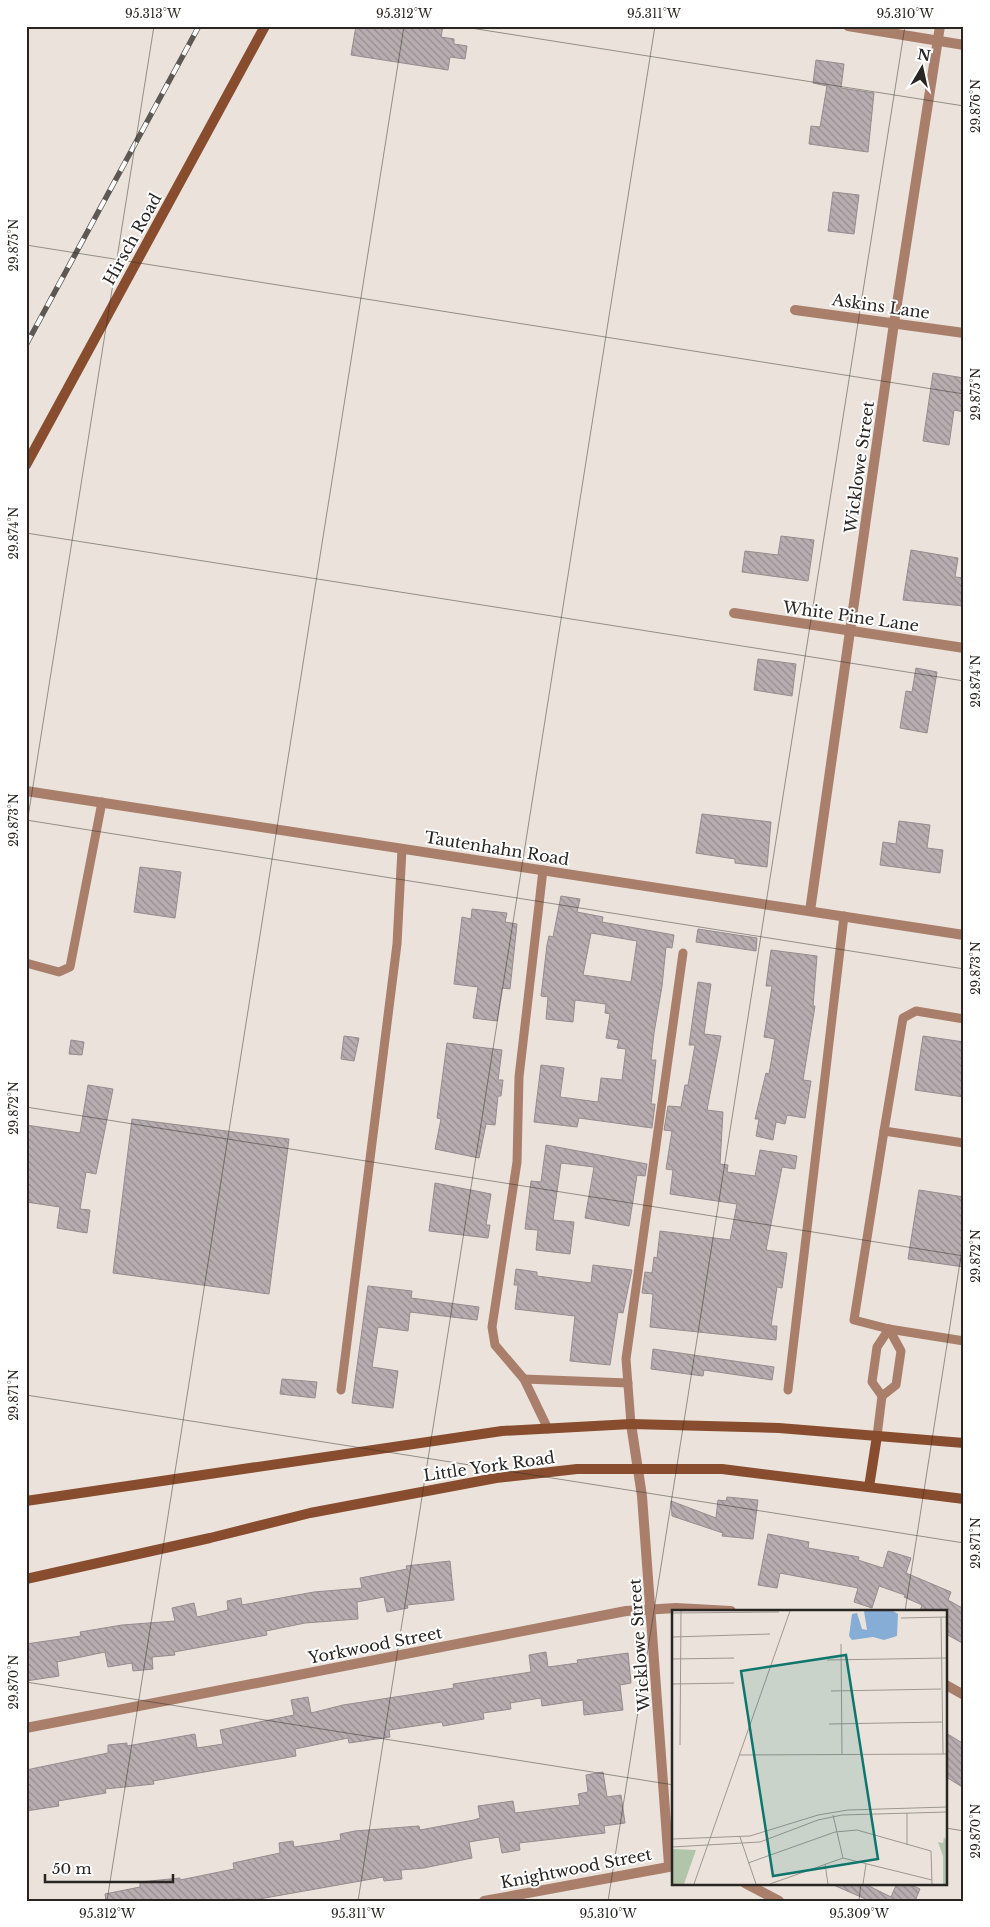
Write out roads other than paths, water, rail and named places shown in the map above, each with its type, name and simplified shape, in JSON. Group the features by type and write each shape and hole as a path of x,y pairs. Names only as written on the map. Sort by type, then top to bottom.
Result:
{"main road":[{"name":"Hirsch Road","path":"26,465 264,26"},
{"name":"Little York Road","path":"26,1501 502,1431 631,1424 779,1428 964,1443"},
{"path":"869,1487 877,1436"},
{"name":"Little York Road","path":"26,1579 310,1513 394,1496 496,1478 577,1469 722,1468 964,1499"}],"street":[{"path":"848,26 964,45"},
{"name":"Wicklowe Street","path":"810,912 894,323 940,26"},
{"name":"Askins Lane","path":"795,310 964,333"},
{"name":"White Pine Lane","path":"734,614 964,648"},
{"name":"Tautenhahn Road","path":"26,791 964,935"},
{"name":"Wicklowe Street","path":"631,1424 640,1468 672,1866"},
{"name":"Yorkwood Street","path":"26,1728 626,1612 676,1608 713,1610"},
{"path":"948,1687 964,1695"},
{"name":"Knightwood Street","path":"491,1900 672,1866"},
{"path":"747,1884 779,1901"}],"lane":[{"path":"26,963 59,972 70,967 102,802"},
{"path":"341,1390 397,944 402,849"},
{"path":"543,870 519,1077 517,1162 492,1327 495,1345 524,1379 548,1429"},
{"path":"788,1390 844,916"},
{"path":"631,1424 626,1359 683,953"},
{"path":"964,1019 916,1012 904,1018 854,1320 889,1330 964,1341"},
{"path":"884,1131 964,1143"},
{"path":"877,1436 882,1396 872,1382 877,1347 889,1330"},
{"path":"882,1396 896,1385 901,1351 889,1330"},
{"path":"524,1379 628,1383"}],"railway":[{"path":"26,345 199,26"}]}
